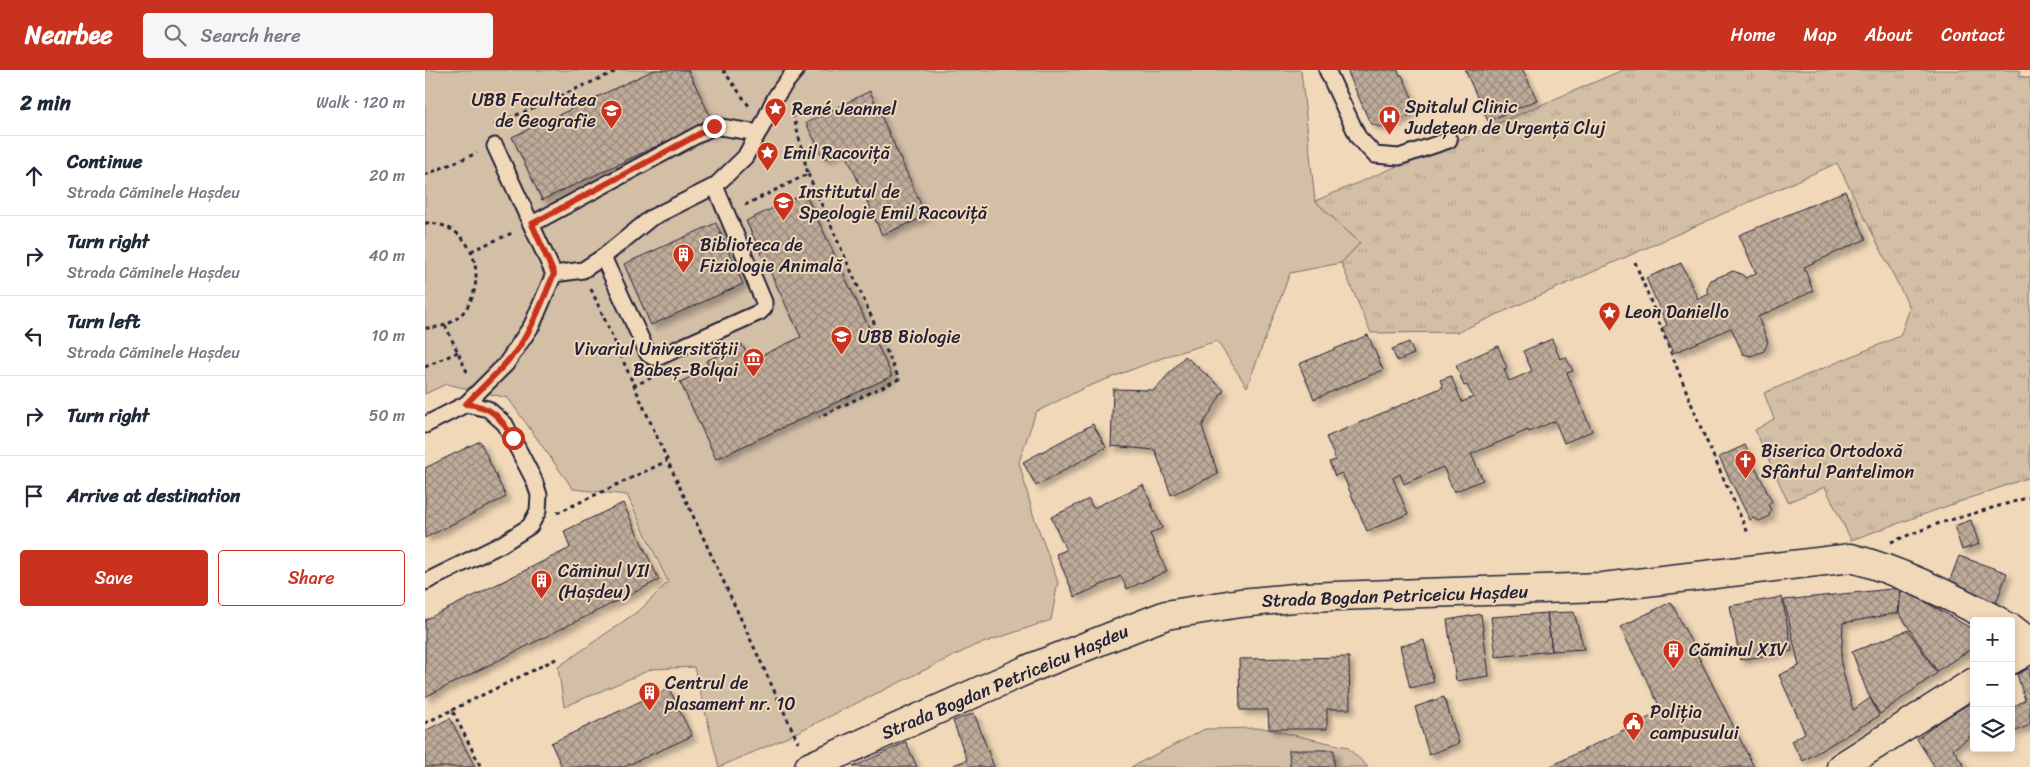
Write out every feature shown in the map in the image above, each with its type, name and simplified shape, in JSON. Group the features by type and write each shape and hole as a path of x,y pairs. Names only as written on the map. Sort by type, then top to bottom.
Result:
{"street":[{"name":"Strada Bogdan Petriceicu Hașdeu","path":"809,767 1031,668 1166,615 1231,604 1305,597 1603,587 1851,558 1876,564 1900,574 1990,617"},
{"path":"2015,631 2025,639 2030,647 2015,657"},
{"path":"1841,767 1970,685"}],"lane":[{"path":"554,274 583,270 603,257 651,218 715,186 745,157 773,101 785,83 797,70"},
{"path":"1327,70 1358,137 1375,155 1399,157 1449,140"},
{"path":"532,224 714,126 760,130"},
{"path":"425,425 466,404 505,364 519,347 532,325 554,274 495,146"},
{"path":"603,257 648,354 653,357 659,357 760,312 764,302 715,186"},
{"path":"425,582 502,544 530,526 538,511 539,496 534,480 505,424 495,414 479,405 466,404"}],"path":[{"path":"425,175 495,146 489,127 619,70"},
{"path":"723,70 760,130"},
{"path":"785,83 808,174 899,379 819,417"},
{"path":"728,213 808,174"},
{"path":"425,223 445,227 460,237 471,251 477,267 477,285 471,301 460,315 445,325 425,328"},
{"path":"471,251 532,224"},
{"path":"1635,262 1703,433 1748,533"},
{"path":"583,270 667,461 809,767"},
{"path":"445,325 477,392"},
{"path":"425,366 458,352"},
{"path":"530,526 667,461"},
{"path":"1851,558 1937,524 2030,497"},
{"path":"425,723 559,658"},
{"path":"452,710 481,767"}],"green space":[{"path":"425,70 1301,70 1315,201 1360,243 1341,263 1290,273 1247,387 1217,341 1170,355 1084,388 1036,412 1019,462 1033,514 1058,582 1051,620 974,646 777,742 719,767 694,667 652,669 564,707 558,667 641,609 668,582 627,495 573,489 508,398 446,384 425,394"},
{"path":"1623,70 2020,70 2020,76 2030,78 2030,477 1851,540 1825,487 1788,502 1755,430 1774,419 1764,393 1900,336 1910,308 1837,163 1458,332 1371,333 1341,263 1360,243 1315,201"},
{"path":"1263,728 1347,747 1368,767 1131,767 1205,729"}],"building":[{"name":"UBB Facultatea de Geografie","path":"654,70 688,70 712,120 542,200 512,137"},
{"path":"1347,70 1398,70 1415,104 1410,115 1382,128 1370,123"},
{"path":"1465,70 1523,70 1537,100 1488,121"},
{"path":"870,91 926,216 882,235 844,149 824,159 806,123"},
{"path":"1845,191 1866,239 1804,267 1813,291 1758,317 1768,342 1764,351 1751,356 1743,354 1731,328 1674,353 1662,328 1667,325 1646,278 1681,263 1698,299 1709,294 1707,288 1711,280 1733,271 1742,274 1745,278 1756,273 1739,235"},
{"path":"805,193 892,376 716,459 680,382 709,368 706,361 742,344 750,361 801,337 746,221"},
{"name":"Biblioteca de Fiziologie Animală","path":"716,223 743,284 651,325 624,264"},
{"path":"1368,335 1383,370 1314,399 1299,364"},
{"path":"1552,339 1560,359 1566,357 1573,371 1567,373 1592,431 1564,443 1555,421 1471,454 1483,480 1454,492 1443,467 1404,484 1400,474 1393,478 1408,514 1367,531 1342,473 1335,476 1329,462 1336,460 1326,437 1443,387 1440,380 1451,376 1462,402 1473,397 1467,385 1464,386 1456,365 1498,346 1507,368 1504,369 1509,381 1532,371 1523,351"},
{"path":"1409,342 1414,354 1397,361 1392,349"},
{"path":"1185,356 1224,390 1202,426 1218,474 1171,495 1155,450 1111,446 1113,389 1154,390"},
{"path":"1093,424 1106,447 1036,486 1023,462"},
{"path":"480,441 506,497 425,538 425,468"},
{"name":"Biserica Ortodoxă Sfântul Pantelimon","path":"1745,445 1772,502 1768,504 1771,510 1769,516 1760,521 1753,518 1750,520 1719,457"},
{"path":"1143,485 1162,528 1150,534 1167,571 1127,589 1121,576 1075,597 1056,554 1066,550 1051,517 1089,499 1093,508"},
{"name":"Căminul VII (Hașdeu)","path":"623,503 659,580 425,697 425,620 570,548 564,531"},
{"path":"1971,520 1979,544 1962,550 1954,526"},
{"path":"1959,556 2007,573 1996,603 1948,585"},
{"path":"1901,588 1898,613 1843,623 1841,663 1853,710 1870,698 1879,716 1803,761 1791,741 1805,733 1779,675 1799,666 1784,600"},
{"path":"1901,588 1970,628 1970,650 1937,671 1899,613"},
{"path":"1782,597 1792,651 1740,660 1730,606"},
{"name":"Căminul XIV","path":"1671,602 1754,767 1549,767 1662,711 1620,627"},
{"path":"1574,612 1584,649 1552,651 1547,613"},
{"path":"1547,613 1552,651 1496,657 1491,617"},
{"path":"1481,614 1489,676 1456,681 1447,620"},
{"path":"1908,630 1937,673 1880,714 1868,694 1852,652"},
{"path":"1424,640 1434,682 1410,688 1400,646"},
{"path":"1349,657 1350,709 1327,709 1327,729 1269,729 1268,710 1240,710 1239,659"},
{"path":"2030,668 2030,725 2015,731 2015,706 2025,700 2017,674"},
{"name":"Centrul de plasament nr. 10","path":"669,688 692,736 624,767 562,767 551,743"},
{"path":"1444,697 1459,743 1429,755 1415,707"},
{"path":"1970,703 1970,737 1953,749 1965,767 1935,767 1917,739 1942,720"},
{"path":"974,713 994,767 954,767 953,765 967,760 953,721"},
{"path":"450,718 475,767 425,767 425,731"},
{"path":"906,742 917,767 853,767"},
{"path":"1289,750 1334,750 1334,767 1290,767"}],"place":[{"name":"René Jeannel","path":"776,128"},
{"name":"UBB Facultatea de Geografie","path":"612,129"},
{"name":"Spitalul Clinic Județean de Urgență Cluj","path":"1389,136"},
{"name":"Emil Racoviță","path":"767,172"},
{"name":"Institutul de Speologie Emil Racoviță","path":"783,221"},
{"name":"Biblioteca de Fiziologie Animală","path":"684,274"},
{"name":"Leon Daniello","path":"1609,331"},
{"name":"UBB Biologie","path":"842,356"},
{"name":"Vivariul Universității Babeș-Bolyai","path":"754,378"},
{"name":"Biserica Ortodoxă Sfântul Pantelimon","path":"1745,480"},
{"name":"Căminul VII (Hașdeu)","path":"542,600"},
{"name":"Căminul XIV","path":"1673,669"},
{"name":"Centrul de plasament nr. 10","path":"649,712"},
{"name":"Poliția campusului","path":"1634,741"}],"route":[{"path":"513,438 505,424 488,408 466,404 519,347 532,325 554,274 532,224 714,126"}]}
